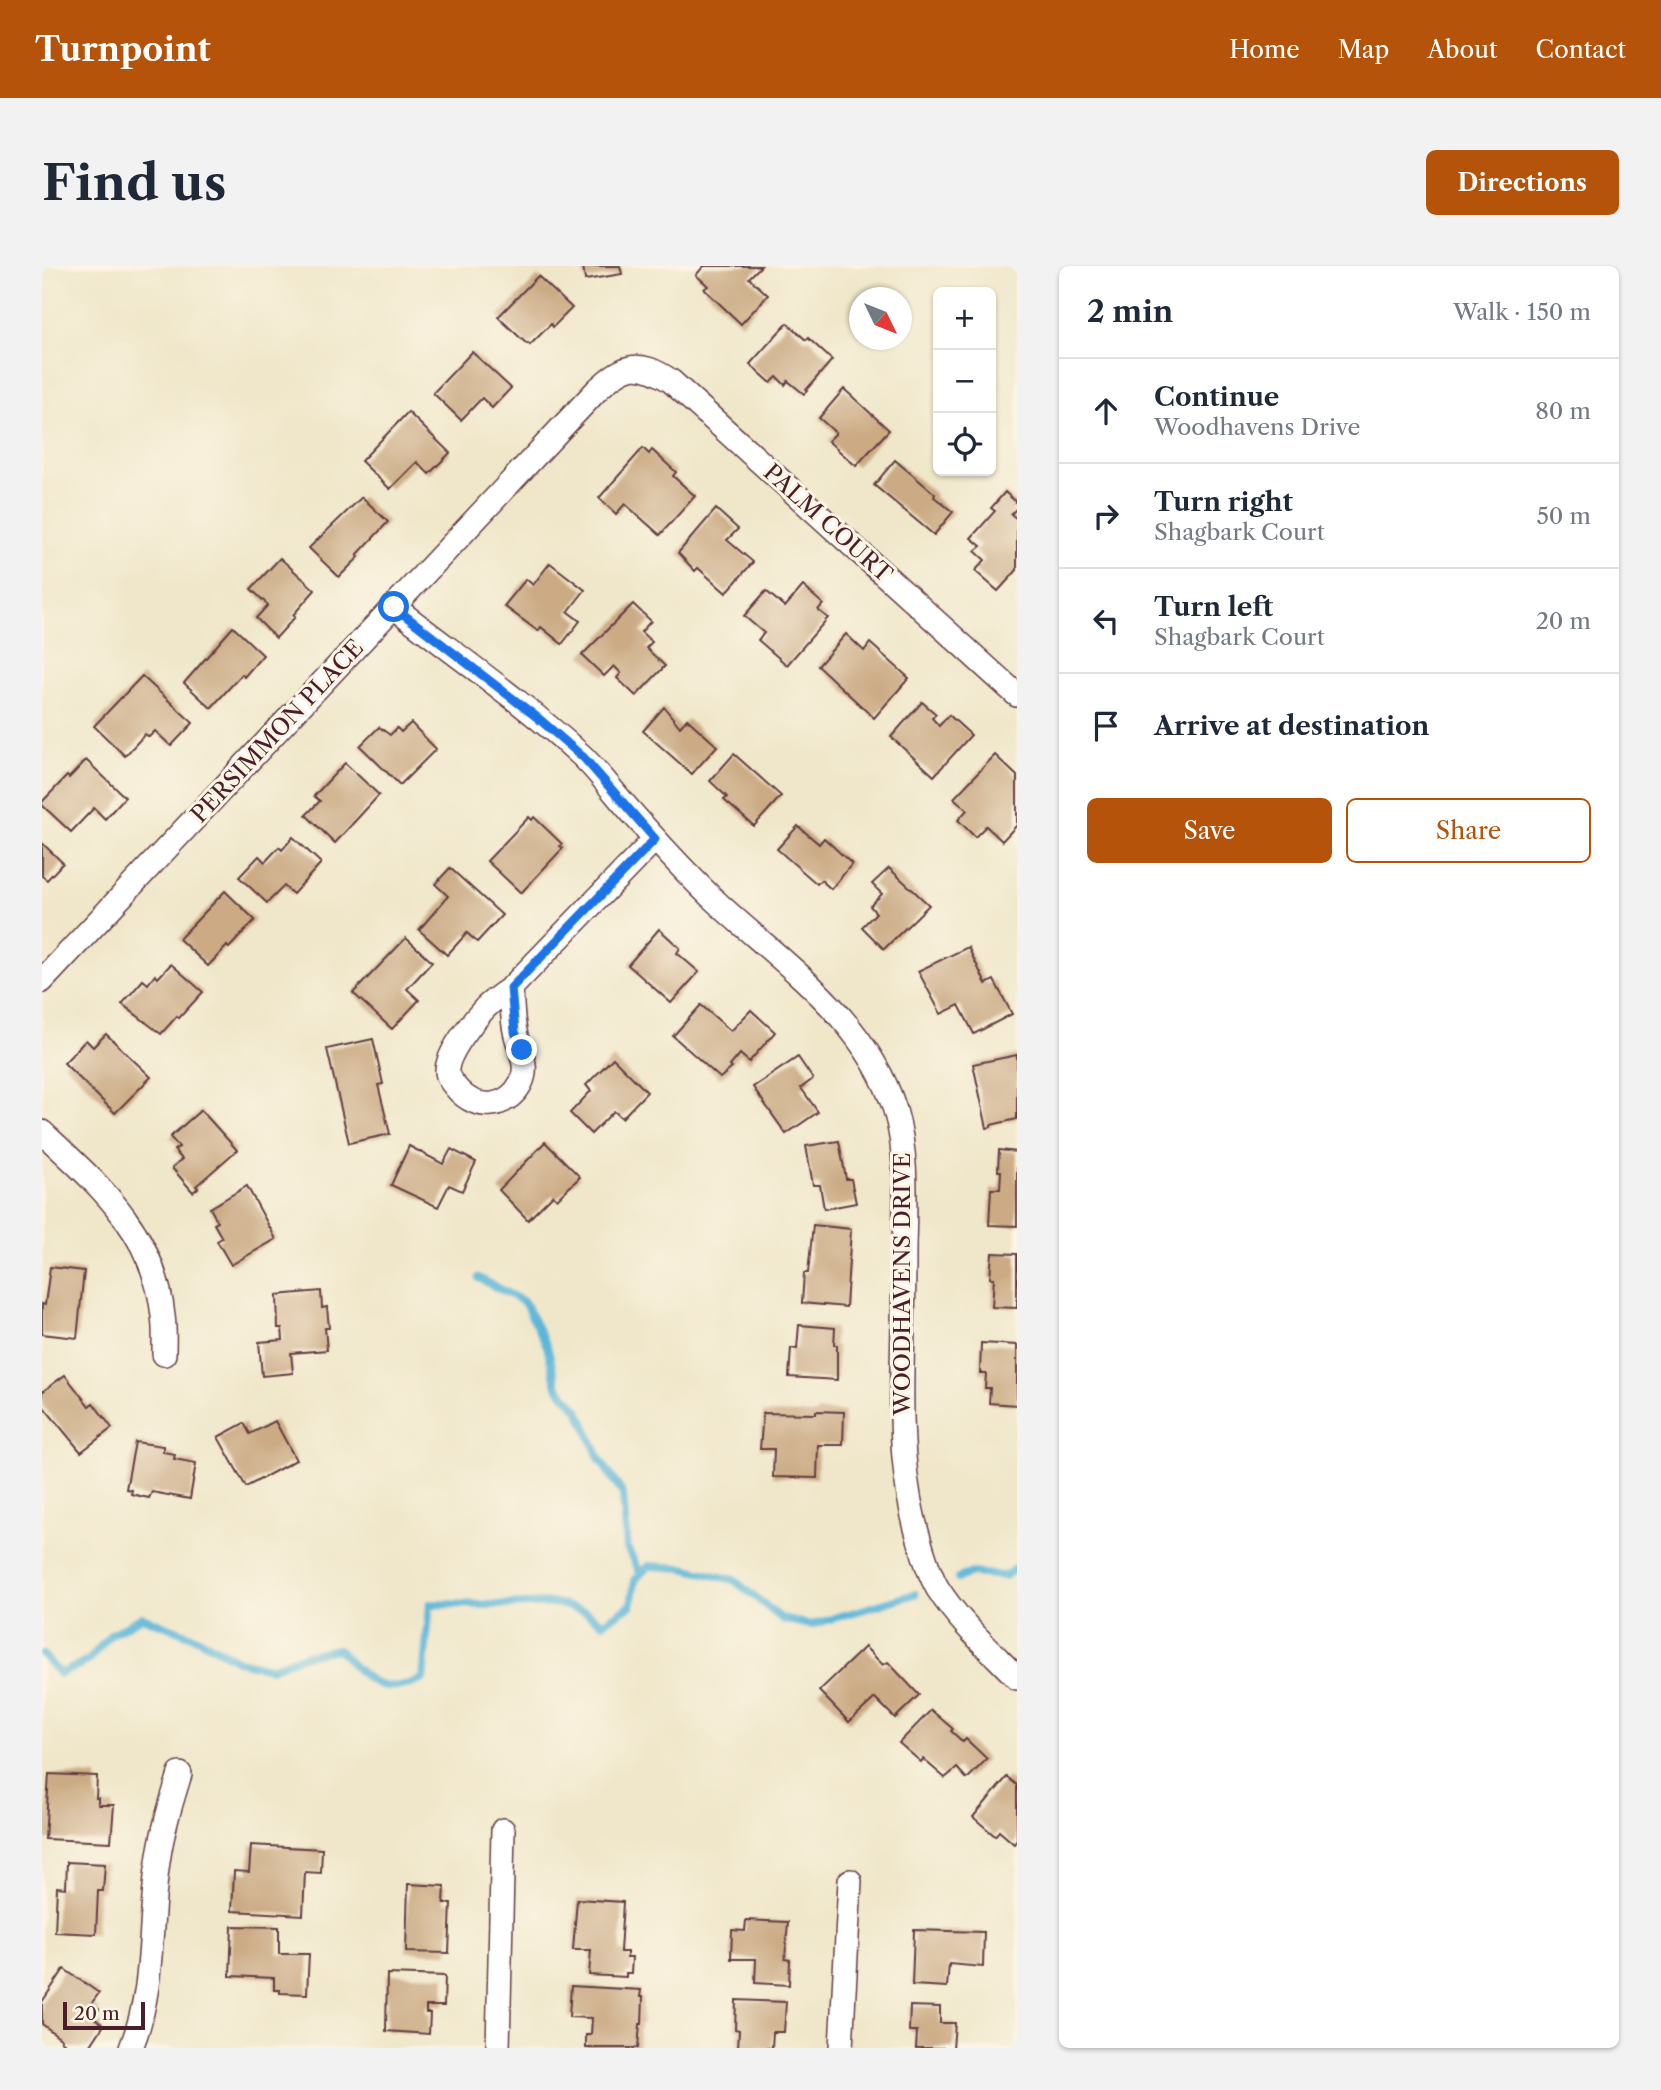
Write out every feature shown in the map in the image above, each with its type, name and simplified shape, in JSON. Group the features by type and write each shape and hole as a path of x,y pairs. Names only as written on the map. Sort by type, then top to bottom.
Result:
{"street":[{"name":"PERSIMMON PLACE","path":"42,981 597,390 612,376 632,367"},
{"name":"PALM COURT","path":"632,367 653,369 671,381 1017,695"},
{"name":"WOODHAVENS DRIVE","path":"394,607 538,718 584,758 655,839 710,896 832,1008 867,1049 895,1111 903,1146 905,1222 901,1433 914,1524 937,1587 964,1623 1017,1678"},
{"path":"511,988 515,1032 524,1065 521,1082 510,1095 497,1104 471,1102 451,1083 447,1072 450,1059 464,1034 486,1007 511,988 655,839"},
{"path":"42,1132 103,1191 128,1220 142,1243 153,1268 163,1315 164,1354"},
{"path":"131,2048 138,2031 150,1976 158,1863 166,1820 180,1774"},
{"path":"498,2048 503,1830"},
{"path":"841,2048 850,1881"}],"building":[{"path":"583,266 620,266 622,274 585,280"},
{"path":"704,266 761,266 749,278 768,295 741,324 704,289 708,286 696,275"},
{"path":"538,276 572,308 530,345 498,317"},
{"path":"787,323 832,360 804,394 788,381 785,385 777,377 771,383 750,364"},
{"path":"472,352 511,388 492,408 482,398 461,420 433,393"},
{"path":"844,389 889,430 856,466 828,441 836,433 819,418"},
{"path":"408,412 450,453 429,474 417,462 390,489 361,461"},
{"path":"643,448 649,454 652,450 676,472 673,476 695,496 660,535 625,504 616,514 599,498"},
{"path":"895,460 953,512 934,535 874,485"},
{"path":"1005,492 1017,503 1017,508 1011,514 1017,519 1017,570 998,591 975,571 985,560 975,551 981,546 971,538 995,511 991,508"},
{"path":"362,497 388,522 339,577 309,548"},
{"path":"716,509 738,529 727,540 753,562 726,593 698,568 695,571 678,553"},
{"path":"280,558 315,590 276,638 256,618 268,605 251,589"},
{"path":"550,563 585,590 568,612 580,621 562,644 541,627 538,631 504,606 526,579 533,585"},
{"path":"803,586 823,604 818,610 828,618 787,665 758,640 764,633 744,616 766,591 785,607"},
{"path":"633,604 651,621 641,632 652,642 646,648 665,666 636,696 617,678 621,673 614,666 604,676 582,655"},
{"path":"233,627 263,655 211,708 184,683"},
{"path":"846,634 864,651 870,643 909,678 874,718 818,666"},
{"path":"142,676 193,723 171,746 155,731 149,737 145,734 125,756 94,726"},
{"path":"922,702 936,714 932,718 939,726 949,715 971,735 934,776 891,737"},
{"path":"664,707 680,727 687,719 717,746 692,774 643,731"},
{"path":"411,723 436,749 400,785 360,746 379,727 390,735 397,728 401,732"},
{"path":"734,754 781,796 754,826 724,800 727,797 710,781"},
{"path":"995,755 1017,776 1017,825 1002,841 986,826 975,837 958,820 967,810 954,798"},
{"path":"86,760 125,797 105,819 94,808 71,832 42,802"},
{"path":"345,763 379,795 335,843 306,815 320,801 314,796"},
{"path":"529,817 532,820 534,817 563,848 521,893 487,861"},
{"path":"798,826 819,844 824,838 852,864 831,889 821,880 817,884 777,849"},
{"path":"293,837 321,863 293,894 284,886 267,903 239,877 259,856 265,862 279,847 282,850"},
{"path":"42,843 63,863 47,880 42,876"},
{"path":"450,868 502,915 477,942 467,933 447,955 419,930 448,896 435,884"},
{"path":"889,868 929,905 884,949 862,927 876,913 870,906 882,894 872,884"},
{"path":"225,891 255,920 208,966 179,939"},
{"path":"659,929 680,948 677,953 699,972 671,1003 628,965"},
{"path":"406,938 432,962 407,989 419,1000 392,1029 353,993"},
{"path":"968,947 986,984 994,980 1012,1014 974,1034 959,1005 941,1014 918,971"},
{"path":"171,964 203,992 161,1034 122,1004 143,980 148,984 155,975 158,978"},
{"path":"701,1005 731,1031 751,1010 775,1032 749,1062 740,1054 730,1066 732,1068 720,1078 673,1036"},
{"path":"106,1034 151,1077 115,1113 64,1063 86,1040 93,1047"},
{"path":"373,1039 383,1084 378,1085 390,1134 349,1143 327,1049"},
{"path":"1017,1055 1017,1119 987,1128 973,1064"},
{"path":"798,1057 813,1079 801,1088 818,1112 786,1134 753,1087"},
{"path":"613,1058 647,1092 622,1118 614,1111 591,1134 570,1113 591,1091 586,1085"},
{"path":"201,1110 237,1150 196,1186 198,1188 193,1192 172,1168 182,1159 174,1150 179,1147 170,1137"},
{"path":"839,1141 846,1179 851,1179 856,1203 824,1209 820,1185 813,1185 806,1146"},
{"path":"545,1142 580,1177 557,1199 553,1195 528,1220 499,1190"},
{"path":"409,1146 443,1164 451,1149 476,1162 462,1191 449,1185 438,1207 391,1185"},
{"path":"999,1150 1017,1152 1017,1226 989,1225 991,1189 1000,1189"},
{"path":"247,1186 276,1239 231,1265 217,1241 222,1238 214,1224 218,1222 210,1208"},
{"path":"813,1225 851,1229 846,1307 802,1303 804,1273 808,1273"},
{"path":"992,1253 1017,1254 1017,1308 992,1307"},
{"path":"50,1267 84,1271 77,1338 42,1334 42,1304 45,1305"},
{"path":"321,1291 322,1308 327,1307 327,1350 291,1353 293,1373 262,1376 259,1342 283,1340 282,1328 278,1328 277,1295"},
{"path":"799,1325 835,1328 837,1380 789,1377 791,1348 797,1349"},
{"path":"981,1343 1017,1345 1017,1405 989,1403 990,1388 985,1388 986,1373 980,1373"},
{"path":"65,1375 89,1406 93,1403 112,1428 81,1452 42,1405 42,1392"},
{"path":"816,1411 844,1412 843,1445 818,1445 817,1478 773,1477 774,1449 760,1449 763,1413 816,1414"},
{"path":"275,1421 296,1460 246,1487 218,1437 244,1423 250,1434"},
{"path":"135,1442 163,1446 163,1452 175,1454 174,1459 196,1463 190,1499 152,1492 149,1498 131,1494 132,1490 126,1489"},
{"path":"865,1647 883,1665 888,1662 919,1695 895,1718 875,1698 849,1722 819,1691"},
{"path":"931,1710 953,1729 951,1731 963,1742 966,1739 987,1759 967,1779 957,1768 945,1778 899,1743"},
{"path":"49,1774 97,1776 98,1805 114,1805 111,1842 45,1839"},
{"path":"1007,1777 1017,1785 1017,1840 1014,1844 999,1831 995,1836 973,1817"},
{"path":"251,1845 322,1849 321,1873 305,1872 303,1915 232,1911 234,1871 249,1872"},
{"path":"67,1862 105,1864 103,1891 98,1891 96,1934 55,1932 57,1887 66,1888"},
{"path":"408,1884 445,1886 444,1903 451,1903 449,1953 406,1952"},
{"path":"577,1899 623,1902 620,1952 627,1952 627,1957 632,1957 631,1973 626,1973 626,1977 589,1975 591,1950 573,1950"},
{"path":"746,1920 788,1922 785,1959 790,1960 789,1985 755,1983 756,1959 731,1959 732,1930 745,1931"},
{"path":"232,1926 279,1927 279,1954 309,1954 307,1994 280,1993 280,1990 274,1990 274,1978 230,1976"},
{"path":"914,1930 984,1932 983,1967 949,1964 947,1987 912,1985"},
{"path":"64,1969 99,1993 91,2004 99,2009 94,2018 104,2025 89,2048 71,2048 42,2024 42,2002"},
{"path":"387,1974 445,1976 444,2006 426,2006 426,2013 430,2013 429,2034 386,2031"},
{"path":"571,1986 641,1990 642,2024 638,2048 586,2048 586,2035 591,2035 592,2018 569,2017"},
{"path":"736,2000 786,2002 784,2032 773,2032 772,2048 738,2048 739,2030 735,2029"},
{"path":"910,2006 940,2007 940,2023 955,2023 953,2048 916,2048 917,2031 909,2031"}],"waterway":[{"path":"479,1278 524,1302 547,1346 557,1386 579,1411 600,1460 623,1494 627,1548 641,1574"},
{"path":"42,1654 60,1674 88,1661 111,1634 142,1617 197,1638 239,1661 270,1668 305,1655 338,1649 375,1683 396,1687 423,1679 430,1604 555,1603 584,1611 603,1623 631,1605 635,1580 649,1566 683,1568 734,1580 782,1619 811,1625 915,1594"},
{"path":"958,1578 972,1573 1005,1576 1017,1567"}],"route":[{"path":"394,607 538,718 584,758 655,839 511,988 515,1032 522,1050"}]}
